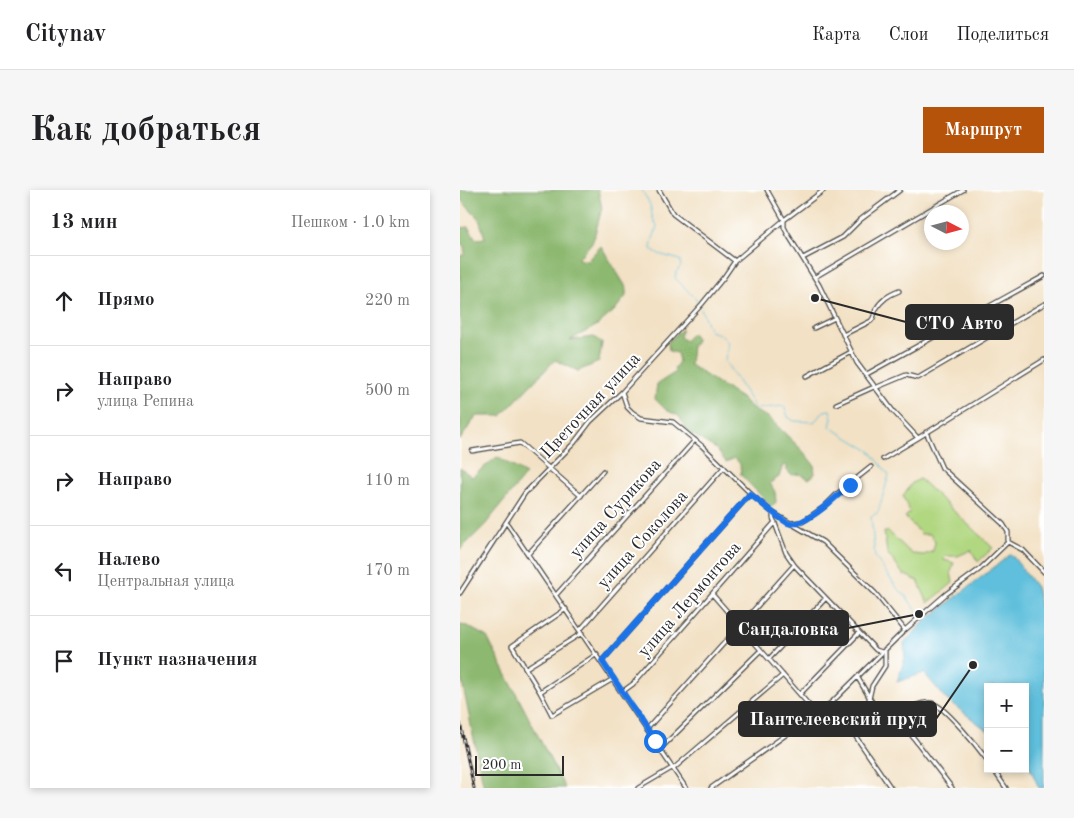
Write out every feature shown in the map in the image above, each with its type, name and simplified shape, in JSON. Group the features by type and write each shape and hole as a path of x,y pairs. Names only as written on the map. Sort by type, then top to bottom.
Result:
{"street":[{"path":"659,190 674,214 735,261 824,190"},
{"path":"767,190 784,220 787,233 815,277 851,352 865,375 893,411 918,438"},
{"path":"803,258 843,237 860,220 900,190"},
{"path":"815,277 962,190"},
{"name":"Цветочная улица","path":"460,592 525,493 574,443 590,422 622,392 702,304 735,261"},
{"path":"865,375 1044,276"},
{"path":"843,335 871,321 884,298 899,291"},
{"path":"836,404 906,375 918,378 1044,304"},
{"path":"814,328 835,318"},
{"path":"806,376 851,352"},
{"path":"882,459 1044,360"},
{"path":"622,392 627,407 632,412 641,418 672,422 695,440 750,494 790,524 823,542 875,594 905,630"},
{"path":"711,788 832,702 905,630 946,594 980,569 1008,542 1008,532 1003,524 942,468 926,432"},
{"name":"улица Сурикова","path":"556,595 695,440"},
{"path":"472,451 520,443 581,496"},
{"path":"790,524 802,522 824,507 871,466"},
{"name":"улица Соколова","path":"526,668 581,631 724,468"},
{"path":"528,554 604,471"},
{"path":"602,661 750,494"},
{"path":"773,512 786,553 794,565 876,650 882,652"},
{"path":"506,522 602,661 686,788"},
{"name":"улица Лермонтова","path":"622,692 633,684 775,522"},
{"path":"1008,542 1023,550 1044,572"},
{"path":"647,729 794,565"},
{"path":"712,594 816,713"},
{"path":"769,659 825,599"},
{"path":"566,609 512,646 552,715 613,679"},
{"path":"800,694 859,633"},
{"path":"870,699 872,686 885,666 885,649"},
{"path":"660,749 761,650"},
{"path":"540,692 597,654"},
{"path":"638,788 672,768 783,675"},
{"path":"857,677 875,707 896,715 952,788"},
{"path":"832,702 891,788"},
{"path":"896,715 913,706 930,702 938,705 984,756"},
{"path":"996,773 1006,788"}],"green space":[{"path":"460,190 598,190 602,208 593,241 578,259 587,261 601,246 626,287 626,296 614,311 596,326 570,340 594,337 602,343 599,362 578,371 555,360 501,416 476,416 460,440 460,256 465,254 464,246 460,243 461,228 468,227 476,239 485,238 479,219 460,199"},
{"path":"682,329 680,337 685,341 692,333 697,341 692,345 690,365 741,398 757,412 768,417 802,450 814,465 815,474 809,479 800,474 791,475 786,469 788,466 783,465 779,477 770,483 775,492 776,502 772,507 741,475 740,464 735,458 726,462 716,449 687,431 679,416 666,410 655,399 657,384 676,372 674,370 679,361 677,353 669,351 668,342"},
{"path":"497,457 526,474 485,525 460,550 460,468 472,477"},
{"path":"920,479 993,548 978,562 971,550 958,556 945,556 944,560 954,563 951,572 953,583 928,603 918,581 903,574 887,553 884,532 889,532 912,554 924,555 933,551 935,542 930,534 921,534 905,517 910,512 903,496 912,483"},
{"path":"460,625 467,626 487,637 565,788 484,788 460,672"}],"water":[{"path":"1011,554 1036,587 1041,609 1044,610 1044,788 1039,788 1029,767 1029,683 984,683 984,728 947,700 924,673 897,682 905,658 904,643 925,621"}],"waterway":[{"path":"642,190 657,225 651,249 659,254 680,260 681,266 676,272 675,278 695,298 699,305"},
{"path":"701,309 710,331 722,335 728,343 725,361 756,409 784,406 788,417 794,421 814,422 824,411 830,410 832,418 830,427 870,451 889,475 878,512 871,517 875,557 897,588 905,595 919,614"}],"railway":[{"path":"460,723 474,788"}],"place":[{"name":"СТО Авто","path":"815,298"},
{"name":"Сандаловка","path":"919,614"},
{"name":"Пантелеевский пруд","path":"973,665"}],"route":[{"path":"655,741 602,661 750,494 790,524 802,522 824,507 837,494 850,485"}]}
